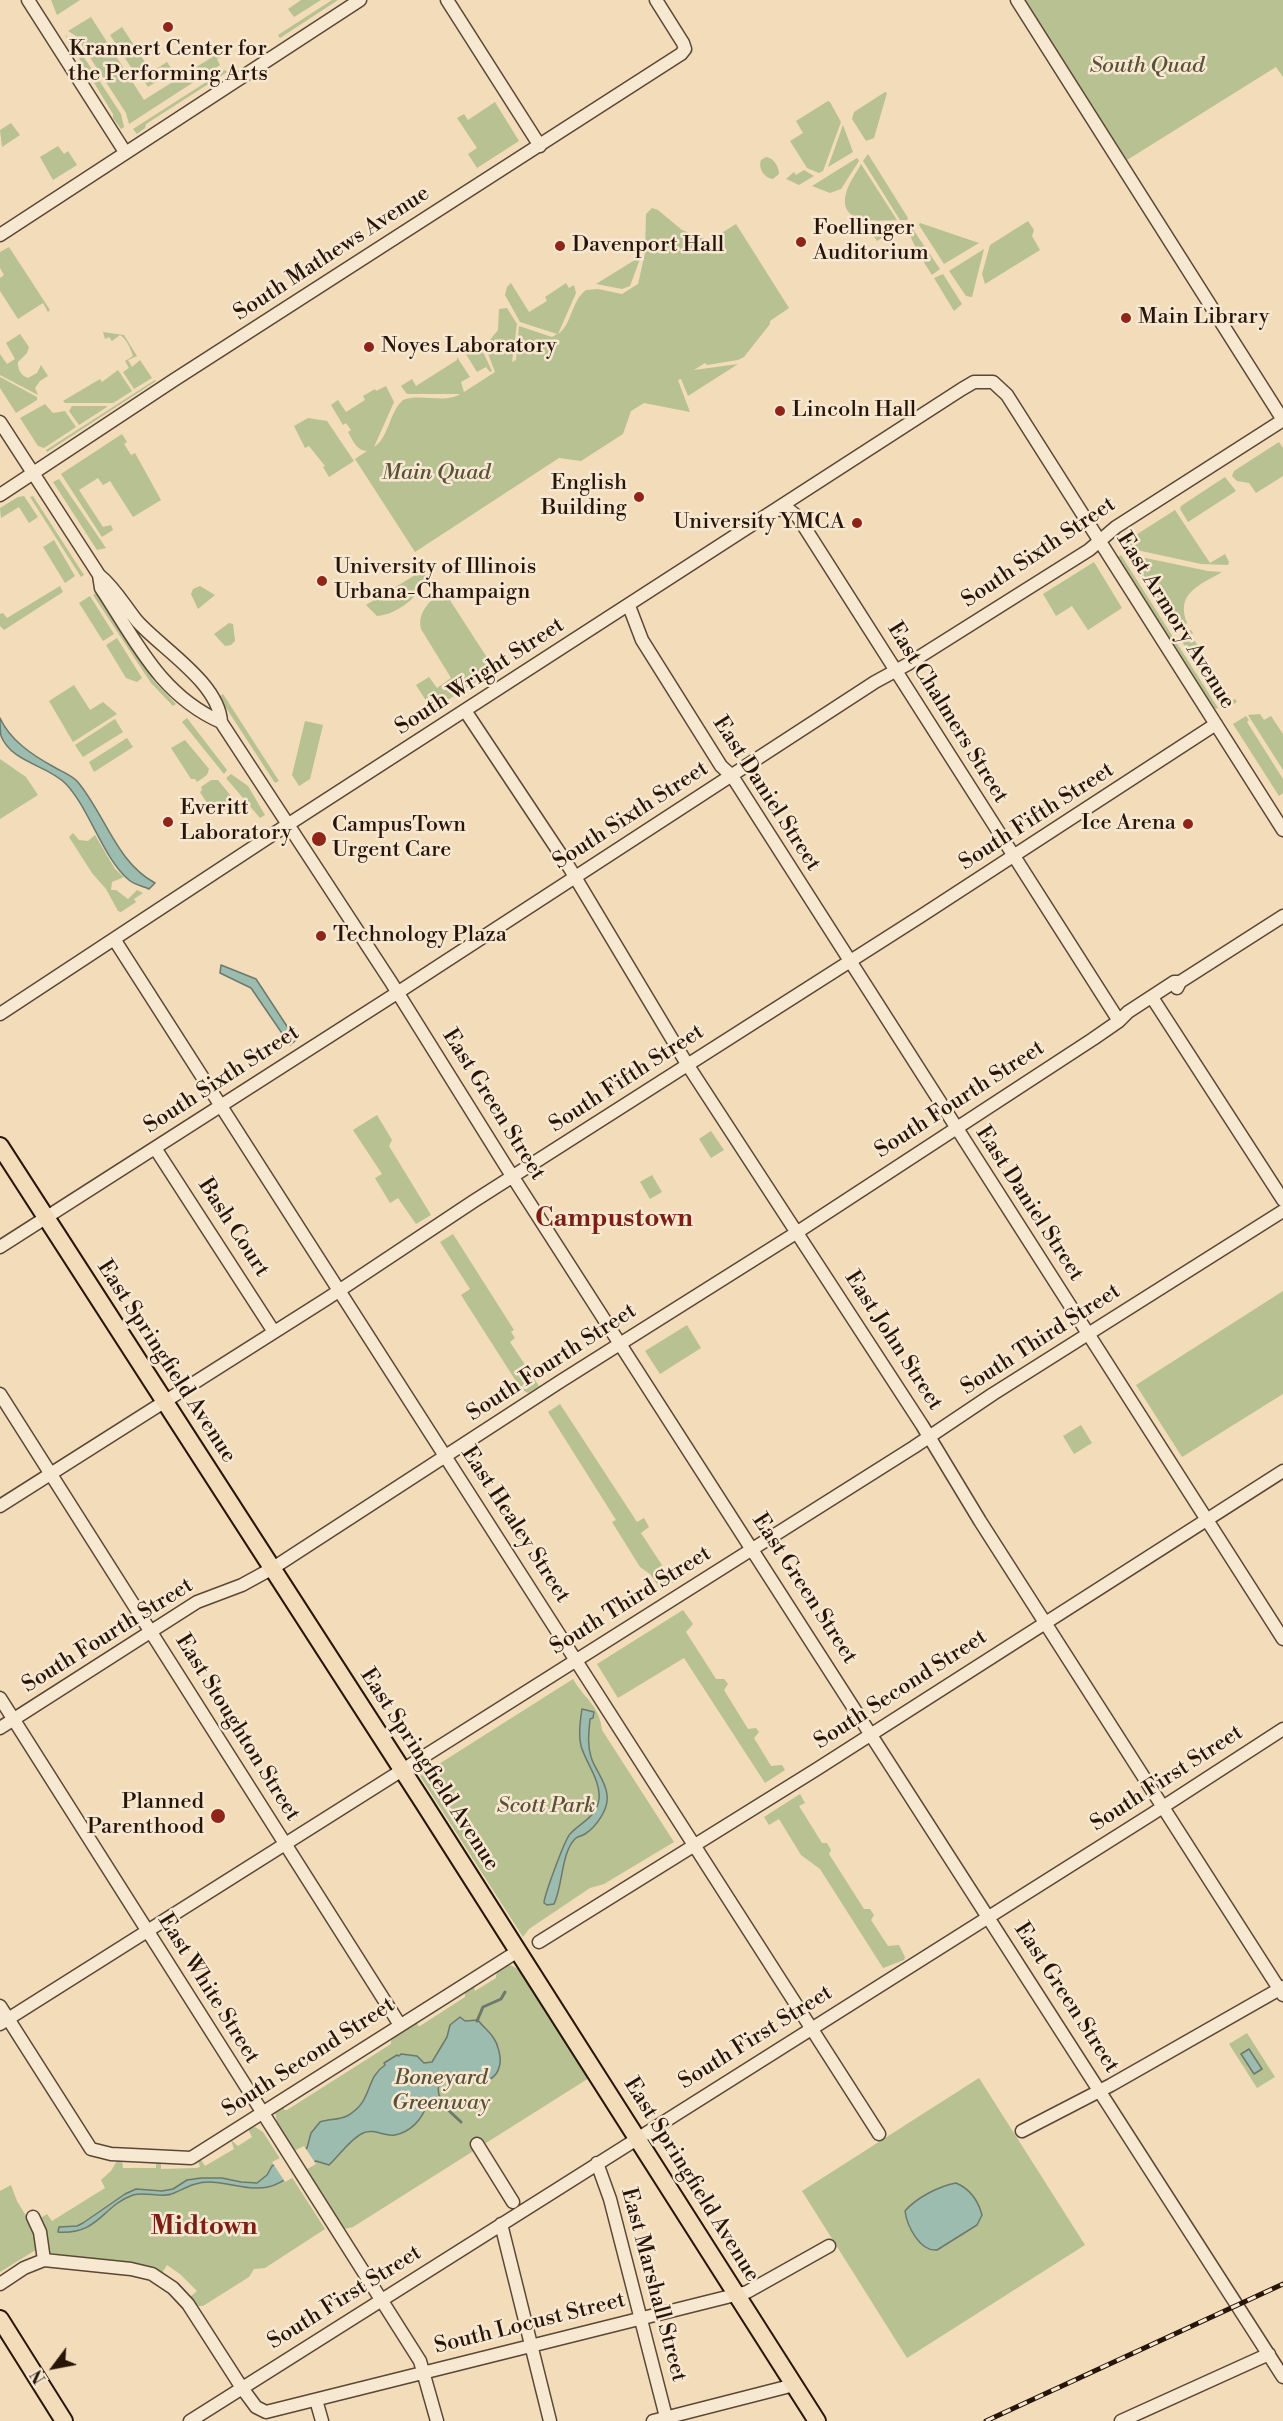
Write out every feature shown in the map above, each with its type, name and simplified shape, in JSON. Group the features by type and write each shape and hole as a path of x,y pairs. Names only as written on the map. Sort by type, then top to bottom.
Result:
{"main road":[{"name":"East Springfield Avenue","path":"0,1146 402,1769 817,2421"},
{"path":"0,2319 64,2421"}],"street":[{"path":"28,0 125,152"},
{"path":"0,236 360,0"},
{"path":"447,0 540,146"},
{"name":"South Mathews Avenue","path":"0,495 676,57 684,47 656,0"},
{"path":"1017,0 1283,420"},
{"name":"South Wright Street","path":"0,1014 974,382 986,381"},
{"name":"East Armory Avenue","path":"986,381 997,384 1007,395 1283,830"},
{"name":"South Sixth Street","path":"0,1247 1100,541 1116,526 1283,420"},
{"path":"0,422 99,575 111,584 141,626 208,690 220,711 221,722"},
{"path":"798,496 796,506 798,517"},
{"path":"777,510 788,509 798,517"},
{"name":"East Chalmers Street","path":"798,517 1119,1021"},
{"path":"99,575 101,588 161,680 195,707 221,722"},
{"name":"East Daniel Street","path":"629,606 646,647 721,766 732,776 1283,1640"},
{"name":"East John Street","path":"466,712 575,878 687,1064 804,1246 810,1250 930,1437 1045,1623 1282,1990"},
{"name":"East Green Street","path":"221,722 398,993 513,1177 622,1343 1283,2377"},
{"name":"South Fifth Street","path":"0,1506 340,1290 687,1064 1014,857 1216,724"},
{"name":"South Fourth Street","path":"1119,1021 1131,1018 1177,987 1180,982 1283,916"},
{"name":"East Healey Street","path":"114,939 879,2134"},
{"name":"South Fourth Street","path":"0,1728 197,1602 242,1585 273,1568 796,1233 1119,1021 1128,1012 1166,987 1174,982 1180,982"},
{"path":"1155,1002 1283,1200"},
{"name":"Bash Court","path":"155,1148 274,1332"},
{"name":"South Third Street","path":"4,2022 402,1769 577,1661 1283,1211"},
{"name":"East Stoughton Street","path":"0,1394 400,2025"},
{"name":"South Second Street","path":"539,1942 1283,1471"},
{"name":"East White Street","path":"0,1698 420,2361 437,2421"},
{"name":"South First Street","path":"190,2421 206,2416 242,2388 1283,1729"},
{"name":"South Second Street","path":"4,2022 91,2149 111,2154 191,2158 518,1951"},
{"path":"1022,2131 1100,2091 1282,1990"},
{"path":"0,2006 4,2022"},
{"path":"477,2144 513,2202"},
{"name":"East Marshall Street","path":"597,2163 610,2199 666,2418"},
{"path":"33,2217 40,2232 44,2260"},
{"path":"501,2224 550,2421"},
{"name":"South Locust Street","path":"242,2388 256,2407 266,2412 316,2400 747,2292 829,2246"},
{"path":"0,2284 24,2268 44,2260 131,2269 163,2280 188,2304 242,2388"},
{"path":"1121,2421 1269,2354"},
{"path":"653,2421 794,2385"},
{"path":"316,2400 322,2421"}],"green space":[{"path":"51,0 80,0 57,15"},
{"path":"301,0 321,0 294,17 288,9"},
{"path":"332,0 338,0 280,38 278,35"},
{"name":"South Quad","path":"1025,0 1283,0 1283,77 1276,67 1127,160"},
{"path":"91,17 144,100 225,49 228,53 217,59 220,65 129,124 126,113 76,36 68,31"},
{"path":"122,27 147,65 134,72 110,35"},
{"path":"65,35 74,42 121,114 124,127 121,129 113,118 113,114"},
{"path":"167,62 173,71 148,87 142,78"},
{"path":"225,70 227,72 146,124 145,128 137,134 133,129"},
{"path":"885,92 887,93 874,138 866,141 852,119 854,112"},
{"path":"828,101 841,122 823,171 819,173 807,168 790,141 803,133 796,121"},
{"path":"495,102 519,141 477,168 468,154 477,148 457,118 464,114 468,120"},
{"path":"11,123 20,135 2,147 0,130"},
{"path":"843,125 853,152 828,167"},
{"path":"58,146 64,154 68,151 77,165 53,180 40,157"},
{"path":"868,154 908,218 907,220 900,220 863,161"},
{"path":"766,157 776,163 778,169 779,174 773,179 764,175 761,169 761,160"},
{"path":"857,158 859,161 841,189 830,193 812,186"},
{"path":"861,164 897,220 869,220 852,215 847,210 845,201 847,190"},
{"path":"804,170 814,176 799,185 786,179 794,172 796,175"},
{"name":"Main Quad","path":"652,208 658,210 682,230 709,241 736,224 789,308 770,321 744,357 707,365 705,363 694,370 738,364 688,396 681,379 678,380 690,412 644,403 631,411 623,434 581,461 559,458 415,552 355,459 367,451 356,445 348,432 351,430 346,423 343,425 331,405 338,400 346,412 365,400 363,396 386,386 394,402 374,447 383,438 398,405 403,400 447,398 460,394 407,394 401,386 412,379 416,386 457,360 457,357 470,377 461,382 464,392 495,372 485,346 498,330 499,309 507,308 517,324 512,362 516,360 519,326 552,337 557,334 520,322 505,295 511,283 529,312 547,301 545,297 566,283 569,288 574,285 576,293 558,334 566,325 577,300 586,290 598,289 622,294 638,284 645,253 646,214"},
{"path":"1028,221 1034,230 1032,236 1040,250 985,284 982,274 990,245"},
{"path":"920,223 979,243 944,264 919,225"},
{"path":"899,224 900,226 877,241 871,232 876,226"},
{"path":"912,228 940,269 932,275 908,231"},
{"path":"9,247 50,310 48,312 43,303 18,319 0,291 0,278 4,275 0,268 0,252"},
{"path":"984,249 972,297 966,296 949,271"},
{"path":"638,258 640,259 630,286 622,289 596,284"},
{"path":"943,274 962,304 954,311 934,278"},
{"path":"103,332 124,335 137,356 128,360 132,367 140,360 152,378 134,389 123,372 129,368 125,361 133,356 125,339 120,335 112,341 109,337 105,339"},
{"path":"20,334 29,347 27,353 18,362 20,372 28,378 37,373 41,365 48,376 35,388 38,395 0,375 0,354 7,364 15,359 6,343"},
{"path":"474,345 484,354 492,371 490,372 486,367 477,372 464,351"},
{"path":"118,370 132,391 113,403 65,403 63,401 100,379 102,382"},
{"path":"0,377 37,397 37,400 16,413 0,388"},
{"path":"156,381 47,452 46,450"},
{"path":"45,404 53,413 65,411 76,427 44,448 38,446 20,418"},
{"path":"72,406 107,407 79,425 69,411"},
{"path":"308,418 327,421 354,461 329,477 323,467 325,466 309,446 305,448 294,426"},
{"path":"122,434 127,442 124,444 131,455 135,453 161,500 133,517 110,481 103,485 98,478 79,490 103,527 111,525 113,530 102,537 61,474"},
{"path":"1279,442 1283,448 1283,476 1256,493 1249,483 1237,481 1232,476 1234,471"},
{"path":"1225,477 1236,491 1188,522 1180,509 1181,506"},
{"path":"59,479 106,548 97,550 53,482"},
{"path":"24,496 38,517 29,523 19,507 1,518 0,508"},
{"path":"33,496 84,575 81,577 30,497"},
{"path":"1175,510 1210,563 1225,554 1228,565 1201,564 1132,549 1128,540"},
{"path":"54,540 75,576 65,583 43,547"},
{"path":"1126,554 1222,572 1198,586 1187,597 1184,613 1187,623 1175,631"},
{"path":"1121,555 1218,708 1215,709 1118,557"},
{"path":"1094,562 1122,608 1088,630 1072,606 1056,616 1043,594"},
{"path":"425,569 425,577 417,593 394,611 377,616 366,605"},
{"path":"60,586 63,592 4,630 0,626 0,614 3,613 7,618"},
{"path":"200,586 215,595 198,609 191,594 193,589"},
{"path":"444,591 495,670 432,710 416,685 429,677 437,688 451,678 421,629 420,623 426,607"},
{"path":"96,593 153,680 176,704 173,706 151,683 93,595"},
{"path":"90,596 114,634 103,641 79,603"},
{"path":"229,623 233,624 235,641 225,646 214,634"},
{"path":"1191,630 1193,633 1191,635 1232,700 1235,699 1237,702 1225,709 1179,637"},
{"path":"117,638 142,678 137,682 126,678 106,645"},
{"path":"74,685 90,710 103,702 117,714 73,742 49,701"},
{"path":"223,694 279,781 275,783 219,697"},
{"path":"1260,714 1264,720 1271,716 1283,734 1283,770 1248,715"},
{"path":"1246,716 1249,720 1247,722 1283,779 1283,793 1279,796 1233,724"},
{"path":"187,718 227,770 224,774 182,722"},
{"path":"115,719 123,732 83,757 75,745"},
{"path":"305,721 323,725 310,779 299,786 292,775"},
{"path":"127,738 133,747 94,772 89,762"},
{"path":"185,740 209,769 207,775 197,782 191,779 171,748"},
{"path":"0,759 26,777 38,795 0,819"},
{"path":"231,774 248,786 265,815 260,818 226,778"},
{"path":"211,780 218,780 235,801 215,816 200,792 201,787"},
{"path":"73,833 79,840 88,841 95,835 115,869 124,877 112,882 111,890 116,890 128,899 137,890 143,893 134,899 136,902 121,912 118,911 106,889 92,873 69,837"},
{"path":"377,1115 392,1140 389,1146 431,1215 416,1224 398,1198 390,1203 375,1178 382,1174 353,1130"},
{"path":"711,1131 724,1150 711,1158 699,1139"},
{"path":"652,1175 662,1192 650,1199 640,1182"},
{"path":"453,1234 514,1330 511,1332 515,1338 510,1342 539,1386 528,1393 521,1389 461,1295 470,1289 440,1242"},
{"path":"1283,1291 1283,1394 1182,1457 1136,1385"},
{"path":"687,1325 701,1348 660,1374 645,1351"},
{"path":"560,1404 637,1522 644,1518 649,1527 641,1533 671,1579 678,1575 680,1578 661,1590 650,1574 640,1567 612,1522 616,1520 548,1412"},
{"path":"1081,1425 1092,1443 1074,1454 1063,1436"},
{"path":"683,1610 693,1624 686,1632 716,1679 724,1679 728,1684 724,1690 748,1729 756,1728 759,1732 754,1738 771,1766 782,1765 785,1770 765,1783 684,1658 618,1698 597,1664"},
{"name":"Scott Park","path":"573,1679 595,1708 602,1730 674,1842 604,1884 590,1888 529,1929 523,1937 420,1776"},
{"path":"800,1794 805,1803 799,1806 822,1843 827,1843 831,1850 829,1854 864,1909 870,1909 874,1915 871,1920 888,1946 899,1945 905,1957 904,1960 883,1968 820,1869 801,1855 779,1819 769,1825 764,1817"},
{"name":"Boneyard Greenway","path":"508,1964 520,1970 589,2078 353,2227 344,2229 277,2123 275,2111 284,2106 284,2110 287,2110 391,2044 391,2038 417,2022 420,2026 465,1997 465,1990 474,1986 475,1991 496,1978 497,1969"},
{"path":"1247,2033 1275,2077 1257,2088 1229,2044"},
{"path":"979,2078 1085,2245 907,2358 802,2191"},
{"path":"255,2127 263,2132 325,2229 265,2268 254,2269 249,2277 203,2306 196,2306 190,2297 197,2291 167,2265 162,2273 141,2264 34,2251 0,2272 0,2191 11,2185 17,2201 31,2224 47,2214 52,2221 105,2188 101,2180 111,2171 118,2159 122,2159 123,2168 156,2168 156,2161 161,2162 161,2169 196,2168 200,2167 198,2161 200,2158 205,2166 234,2149 231,2140 238,2146 252,2137 248,2129"}],"shaded area":[{"path":"0,718 22,746 77,781 130,863 155,883 149,889 131,882 120,871 82,806 66,784 50,772 22,758 6,745 1,736"},
{"path":"221,965 256,979 296,1040 290,1045 251,988 220,973"},
{"path":"582,1709 594,1712 593,1718 590,1719 589,1747 593,1762 605,1785 606,1806 589,1831 576,1838 571,1844 557,1897 554,1904 547,1905 544,1903 547,1890 567,1838 592,1815 598,1805 598,1786 580,1741"},
{"path":"460,2017 465,2021 478,2020 493,2037 500,2057 497,2073 493,2078 481,2081 460,2077 444,2079 438,2088 441,2099 426,2106 418,2121 406,2131 395,2135 371,2131 363,2133 349,2143 329,2165 316,2161 268,2187 253,2188 204,2182 169,2195 133,2195 114,2206 92,2225 72,2232 58,2232 59,2227 77,2226 83,2223 136,2189 162,2191 173,2189 187,2180 201,2178 222,2178 257,2183 267,2175 272,2166 307,2148 311,2133 320,2122 347,2116 356,2110 374,2077 385,2065 384,2063 401,2054 417,2056 424,2063 432,2062 447,2037 450,2025"},
{"path":"1249,2049 1262,2069 1254,2074 1241,2054"},
{"path":"956,2183 973,2196 982,2215 977,2225 937,2250 931,2250 915,2237 908,2224 905,2211 928,2193"}],"pier":[{"path":"304,2146 316,2164 285,2182 272,2162"}],"waterway":[{"path":"477,2021 483,2007 501,1999 505,1992"},
{"path":"444,2106 461,2122"}],"railway":[{"path":"986,2421 1283,2284"}],"place":[{"name":"Krannert Center for the Performing Arts","path":"168,27"},
{"name":"Foellinger Auditorium","path":"801,242"},
{"name":"Davenport Hall","path":"560,246"},
{"name":"Main Library","path":"1126,318"},
{"name":"Noyes Laboratory","path":"369,347"},
{"name":"Lincoln Hall","path":"780,411"},
{"name":"English Building","path":"639,497"},
{"name":"University YMCA","path":"857,523"},
{"name":"University of Illinois Urbana-Champaign","path":"322,581"},
{"name":"Everitt Laboratory","path":"168,822"},
{"name":"Ice Arena","path":"1188,824"},
{"name":"CampusTown Urgent Care","path":"319,839"},
{"name":"Technology Plaza","path":"321,936"},
{"name":"Planned Parenthood","path":"218,1816"}],"district":[{"name":"Campustown","path":"614,1220"},
{"name":"Midtown","path":"204,2228"}]}
